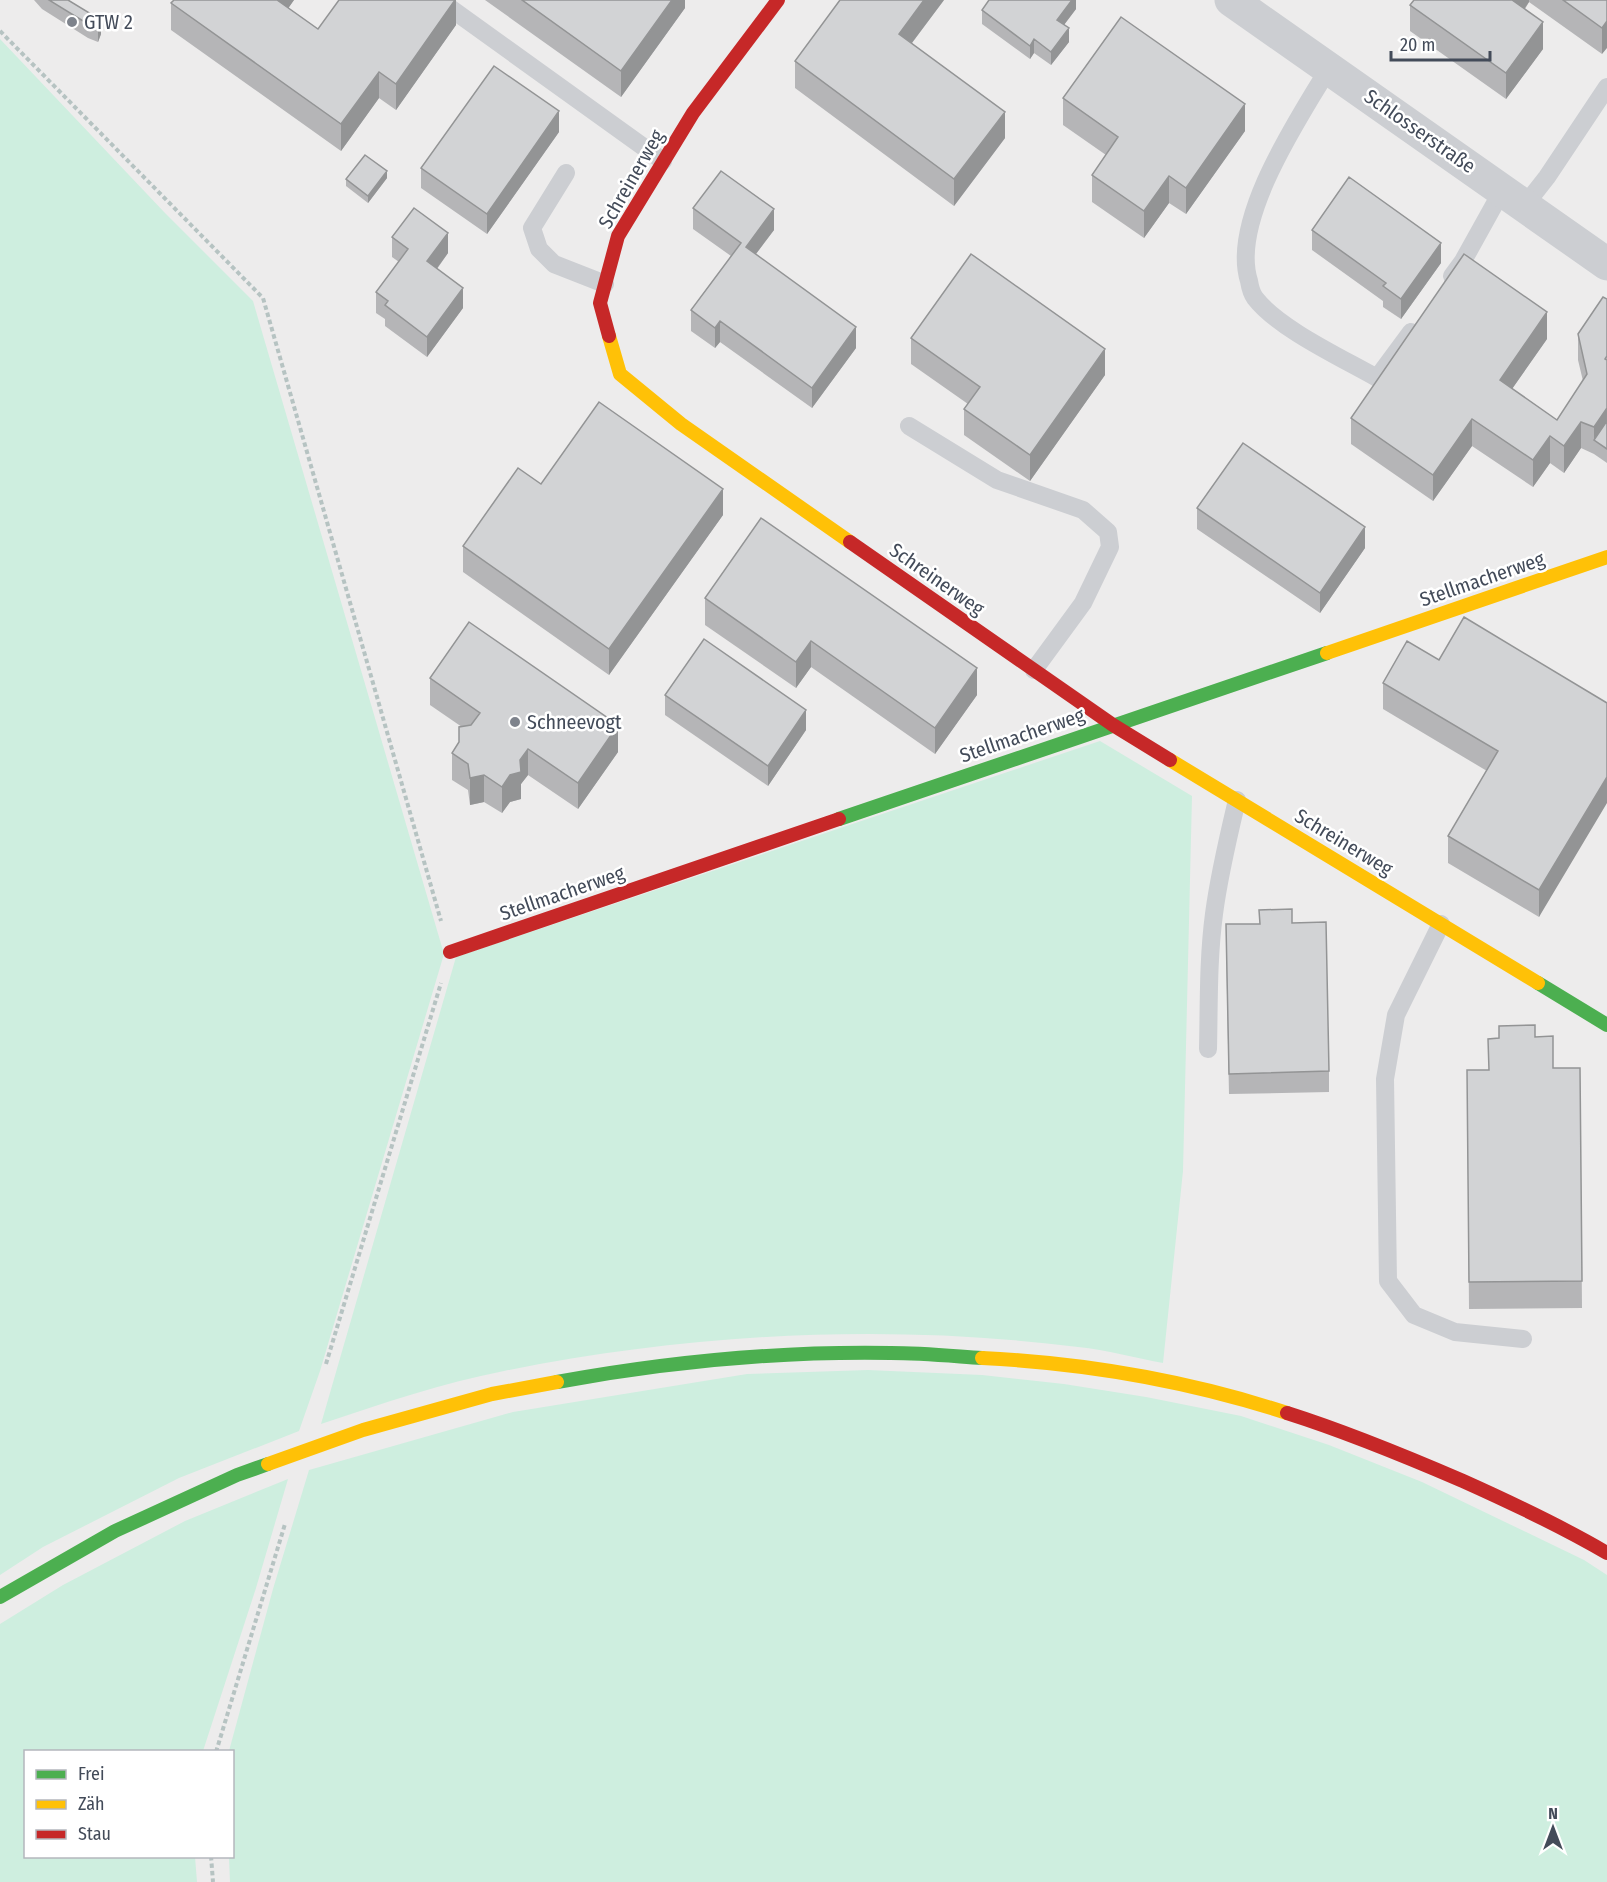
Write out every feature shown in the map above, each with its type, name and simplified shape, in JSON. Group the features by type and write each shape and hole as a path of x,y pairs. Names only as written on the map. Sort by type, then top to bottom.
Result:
{"street":[{"name":"Schreinerweg","path":"778,0 693,113 618,236 600,303 620,374 681,424 1113,725 1607,1025"},
{"name":"Schlosserstraße","path":"1231,0 1607,264"},
{"name":"Stellmacherweg","path":"450,952 1607,557"},
{"path":"0,1597 47,1567 219,1483 307,1449 394,1421 500,1392 623,1369 684,1361 819,1352 929,1354 1066,1365 1149,1378 1246,1400 1338,1428 1429,1466 1519,1506 1607,1553"}],"lane":[{"path":"439,0 663,161"},
{"path":"1329,68 1272,165 1251,223 1244,267 1254,297 1276,320 1377,378 1423,315"},
{"path":"1443,288 1514,197 1547,177 1607,87"},
{"path":"566,173 532,228 538,249 554,264 605,284"},
{"path":"909,426 997,480 1083,510 1108,531 1110,547 1083,603 1034,670"},
{"path":"1208,1049 1213,916 1222,860 1237,800"},
{"path":"1441,924 1396,1015 1385,1079 1388,1281 1414,1315 1455,1332 1523,1339"}],"path":[{"path":"0,32 263,298 450,952 326,1364"},
{"path":"217,1750 285,1524"},
{"path":"211,1858 213,1882"}],"green space":[{"path":"0,39 165,213 253,301 444,954 320,1371 299,1431 179,1478 43,1547 0,1575"},
{"path":"1100,741 1192,796 1183,1171 1163,1363 1078,1347 935,1335 862,1334 718,1340 575,1358 504,1371 435,1388 321,1424 456,957"},
{"path":"868,1370 982,1375 1064,1384 1241,1416 1329,1445 1422,1482 1584,1560 1607,1575 1607,1882 230,1882 229,1858 234,1858 234,1750 229,1750 273,1589 309,1470 513,1412 747,1374"},
{"path":"288,1479 256,1588 203,1750 24,1750 24,1858 195,1858 197,1882 0,1882 0,1624 63,1585 185,1521"}],"building":[{"path":"49,0 68,0 101,20 98,28 88,24"},
{"path":"174,0 277,0 318,29 339,0 455,0 396,84 379,72 341,124 171,3"},
{"path":"522,0 672,0 621,71"},
{"path":"840,0 924,0 899,34 1005,112 954,179 795,61"},
{"path":"989,0 1072,0 1057,20 1069,28 1051,52 1034,39 1030,46 982,10"},
{"path":"1414,0 1512,0 1543,22 1506,73 1410,5"},
{"path":"1563,0 1607,0 1607,21 1602,28"},
{"path":"1121,17 1245,104 1186,188 1169,176 1144,211 1092,175 1118,137 1063,98"},
{"path":"494,66 559,111 487,214 421,168"},
{"path":"365,155 387,171 368,196 346,179"},
{"path":"721,171 774,209 746,247 856,327 812,388 720,321 715,328 691,310 741,243 693,208"},
{"path":"1349,177 1441,243 1401,299 1383,286 1386,283 1312,230"},
{"path":"414,208 448,233 427,261 463,288 427,337 385,305 388,301 376,292 408,249 392,237"},
{"path":"971,254 1105,349 1030,455 964,409 980,387 911,338"},
{"path":"1464,254 1547,312 1500,380 1557,420 1587,374 1578,334 1603,297 1607,299 1607,356 1605,359 1607,360 1607,408 1594,427 1581,422 1564,446 1550,436 1533,460 1472,419 1433,475 1351,418"},
{"path":"599,402 723,489 609,649 463,546 518,468 541,484"},
{"path":"1607,421 1607,449 1594,440"},
{"path":"1243,443 1365,527 1320,593 1197,508"},
{"path":"761,518 977,668 935,728 811,641 796,662 705,598"},
{"path":"1464,617 1607,703 1607,777 1539,890 1448,836 1498,751 1383,683 1407,641 1439,660"},
{"name":"Schneevogt","path":"469,622 618,725 578,783 528,749 520,760 521,772 510,775 502,787 484,775 470,778 468,764 452,753 459,742 459,727 471,725 480,713 430,678"},
{"path":"704,639 806,710 768,766 665,695"},
{"path":"1292,909 1292,923 1326,922 1329,1071 1229,1074 1226,924 1260,924 1259,910"},
{"path":"1535,1025 1535,1037 1553,1036 1553,1068 1580,1068 1582,1281 1469,1282 1467,1070 1489,1070 1488,1039 1499,1038 1499,1026"}],"traffic: fast":[{"path":"839,819 1327,653"},
{"path":"1538,983 1607,1025"},
{"path":"557,1382 640,1369 765,1356 891,1353 982,1358"},
{"path":"0,1597 115,1531 237,1475 268,1464"}],"traffic: slow":[{"path":"609,336 620,374 681,424 850,542"},
{"path":"1327,653 1607,557"},
{"path":"1170,760 1538,983"},
{"path":"982,1358 1059,1364 1136,1375 1212,1392 1287,1413"},
{"path":"268,1464 363,1430 492,1394 557,1382"}],"traffic: jam":[{"path":"609,336 600,303 618,236 693,113 778,0"},
{"path":"850,542 1113,725 1170,760"},
{"path":"450,952 839,819"},
{"path":"1287,1413 1332,1428 1463,1481 1536,1515 1607,1553"}],"place":[{"name":"GTW 2","path":"72,22"},
{"name":"Schneevogt","path":"515,722"}]}
